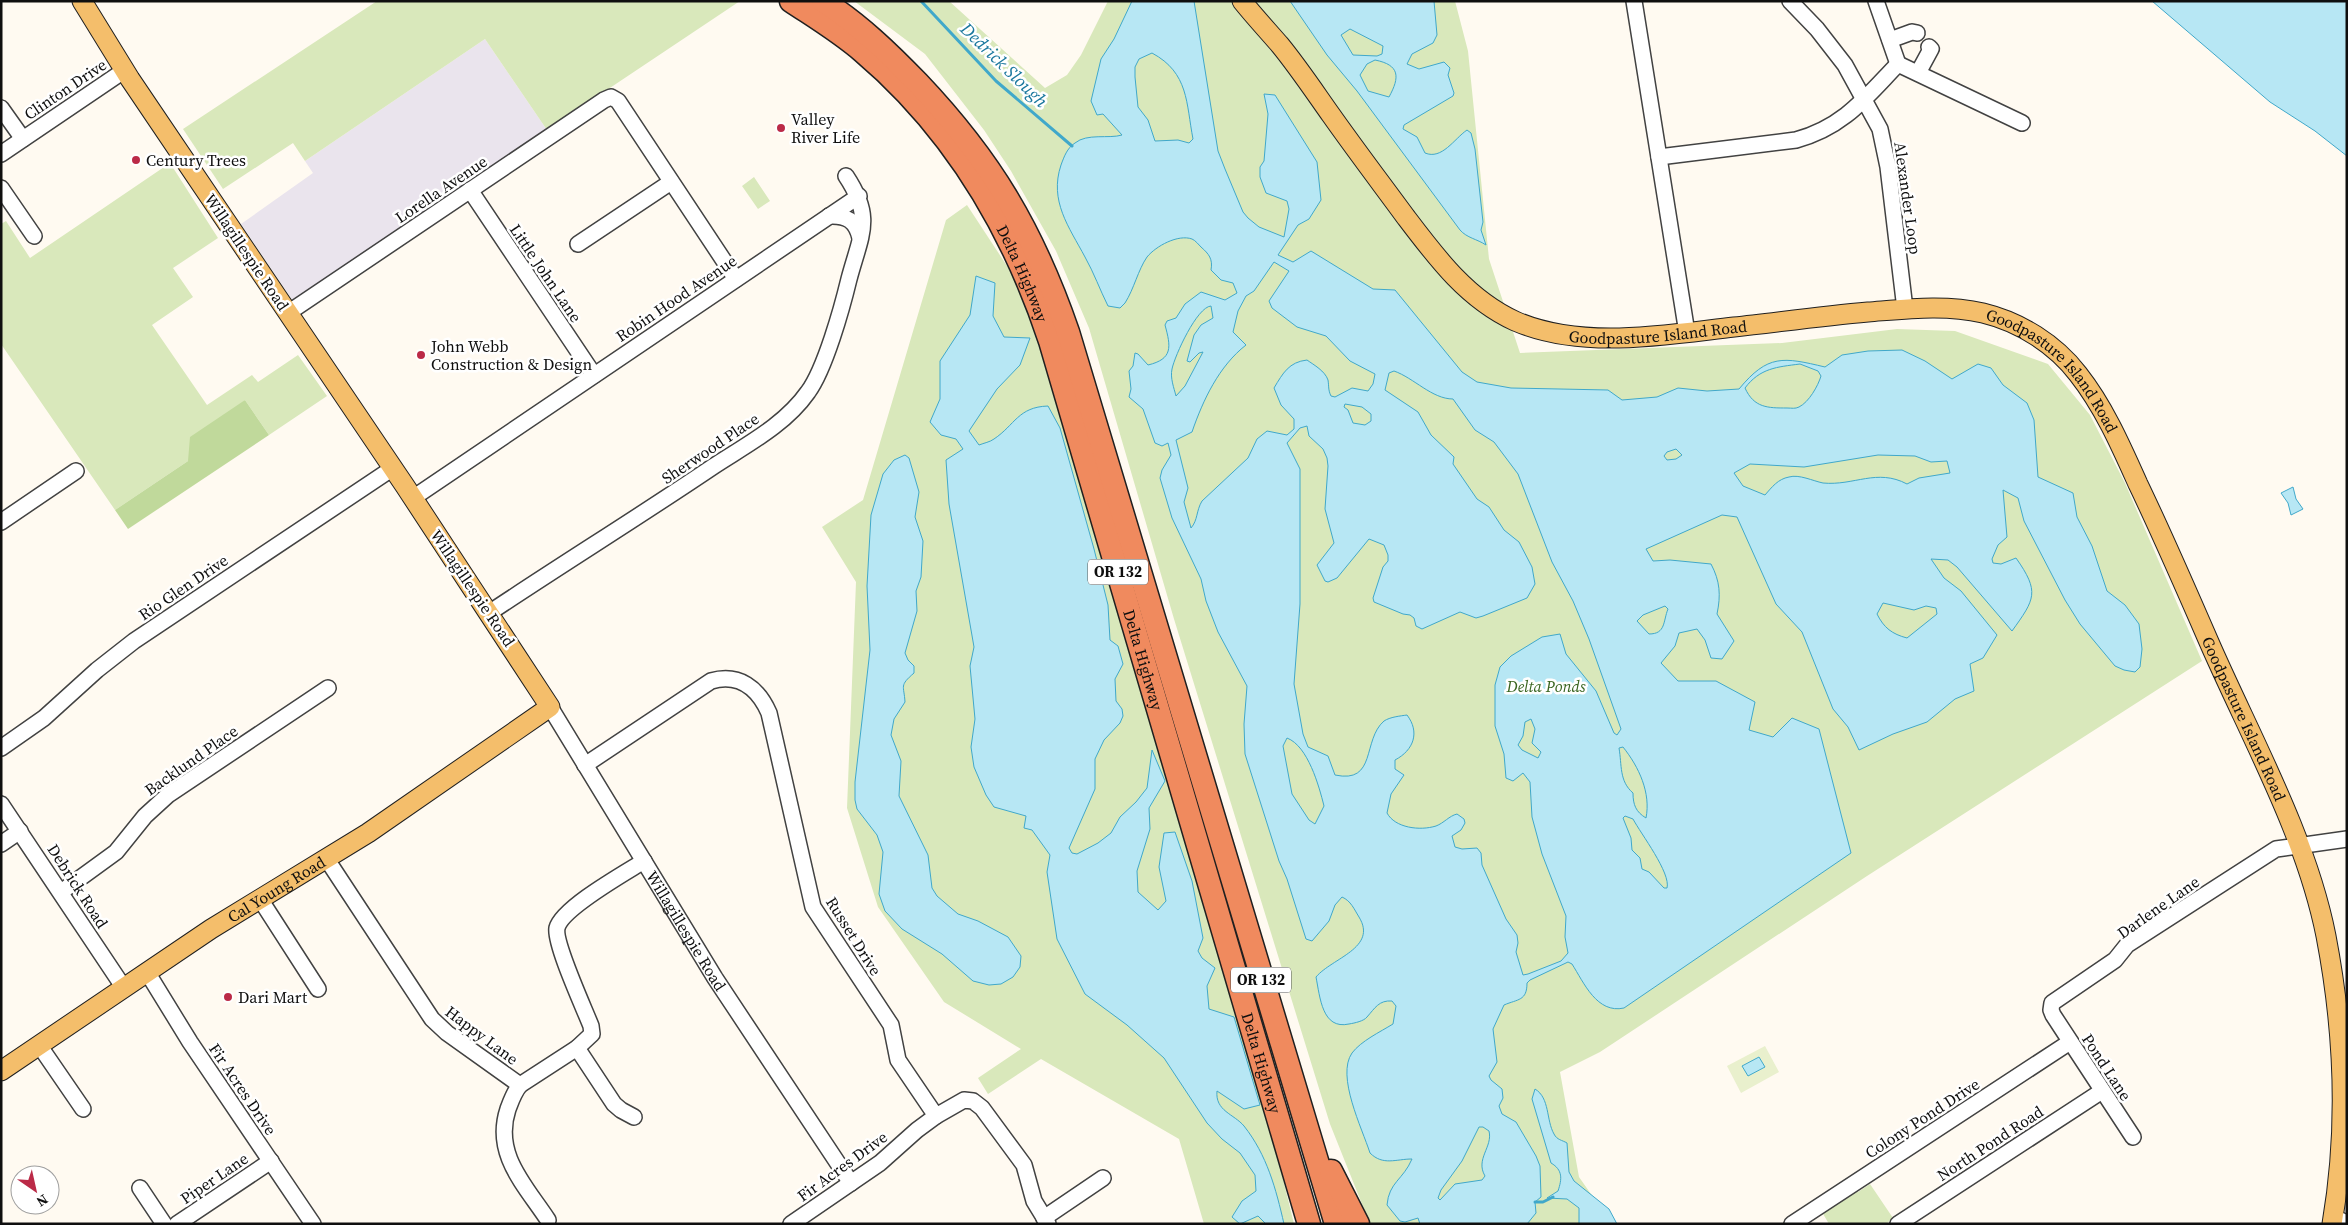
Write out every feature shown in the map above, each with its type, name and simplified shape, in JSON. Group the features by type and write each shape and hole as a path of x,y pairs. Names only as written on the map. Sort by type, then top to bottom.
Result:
{"highway":[{"name":"Delta Highway","path":"791,1 862,51 913,102 976,180 992,206 1029,280 1050,340 1309,1224"},
{"name":"Delta Highway","path":"823,1 874,40 928,94 960,131 1003,189 1044,269 1068,332 1336,1224"},
{"path":"1297,1098 1358,1224"}],"main road":[{"name":"Willagillespie Road","path":"82,1 124,70 393,468 550,706"},
{"name":"Goodpasture Island Road","path":"1242,1 1283,48 1433,252 1457,280 1495,310 1526,325 1546,331 1581,336 1635,337 1906,309 1950,308 1977,312 2015,324 2047,344 2078,374 2114,432 2166,544 2300,846 2326,935 2340,1038 2342,1108 2340,1220"},
{"name":"Goodpasture Island Road","path":"1256,1 1283,48"},
{"name":"Cal Young Road","path":"1,1071 147,972 404,808 550,706"}],"street":[{"path":"1634,1 1687,332"},
{"name":"Alexander Loop","path":"1790,1 1831,46 1865,99 1880,129 1884,144 1906,309"},
{"path":"1876,1 1898,64 1918,72 2022,124"},
{"path":"1890,40 1912,32 1917,33"},
{"path":"1918,72 1931,50 1929,47"},
{"path":"1660,157 1804,138 1834,125 1847,116 1898,64"},
{"name":"Clinton Drive","path":"1,154 124,70"},
{"name":"Lorella Avenue","path":"288,313 604,100 614,97 671,182"},
{"path":"1,108 23,140"},
{"name":"Sherwood Place","path":"489,613 599,539 646,512 778,423 793,410 816,379 847,287 860,238 863,214 859,196 846,176"},
{"path":"578,244 671,182 736,279"},
{"path":"1,188 34,236"},
{"name":"Little John Lane","path":"470,190 594,375"},
{"name":"Robin Hood Avenue","path":"413,498 859,196"},
{"path":"829,216 840,216 850,219 857,229 860,238"},
{"name":"Rio Glen Drive","path":"1,748 44,718 96,670 134,641 393,468"},
{"path":"1,522 76,471"},
{"name":"Russet Drive","path":"585,765 711,681 733,679 755,689 769,713 813,907 891,1025 898,1060 936,1116"},
{"name":"Backlund Place","path":"61,892 116,852 145,816 168,795 328,688"},
{"name":"Willagillespie Road","path":"550,706 715,978 851,1183"},
{"name":"Debrick Road","path":"1,804 124,988"},
{"path":"1,844 20,831"},
{"path":"2300,846 2347,839"},
{"name":"Darlene Lane","path":"2053,1015 2051,1006 2054,1000 2115,960 2127,945 2276,849 2300,846"},
{"name":"Happy Lane","path":"326,858 432,1019 447,1033 520,1085 509,1104 504,1121 504,1144 511,1164 548,1220"},
{"path":"520,1085 590,1038 592,1030 560,944 558,927 563,916 644,861"},
{"path":"260,899 318,988"},
{"name":"Fir Acres Drive","path":"147,972 190,1042 313,1224"},
{"name":"Pond Lane","path":"2053,1015 2133,1138"},
{"name":"Colony Pond Drive","path":"1792,1224 2070,1042"},
{"path":"39,1045 83,1108"},
{"path":"577,1048 614,1104 634,1117"},
{"name":"North Pond Road","path":"1898,1224 2102,1091"},
{"path":"936,1116 964,1100 973,1101 982,1108 1024,1165 1034,1201 1046,1221 1103,1178"},
{"name":"Fir Acres Drive","path":"791,1224 880,1163 936,1116"},
{"name":"Piper Lane","path":"177,1224 271,1160"},
{"path":"140,1188 164,1224"}],"shaded area":[{"path":"485,39 547,130 293,301 241,224 313,173 305,161"}],"green space":[{"path":"377,1 740,1 547,130 485,39 305,161 293,143 223,189 183,129"},
{"name":"Delta Ponds","path":"854,1 949,1 1045,88 1067,75 1081,55 1108,1 1455,1 1468,51 1489,259 1520,353 1782,343 1897,329 1955,331 2048,364 2090,415 2125,483 2202,661 1867,876 1600,1052 1560,1072 1579,1177 1612,1224 1370,1224 1330,1124 1174,619 1089,328 1056,251 1011,171 984,130 925,54"},
{"path":"170,163 218,238 173,268 193,297 152,325 207,405 252,375 258,382 298,355 327,396 269,435 245,400 188,461 115,510 1,344 1,224 6,221 30,258"},
{"path":"754,177 770,201 758,209 742,186"},
{"path":"967,205 1009,269 1030,314 1266,1109 1294,1224 1204,1224 1179,1139 1041,1059 988,1094 978,1078 1021,1049 944,1002 878,907 847,808 856,582 822,527 863,500 946,220"},
{"path":"245,400 269,435 128,529 115,510 188,461 190,437"},
{"path":"1765,1046 1779,1072 1741,1093 1727,1066"},
{"path":"1870,1184 1893,1218 1886,1224 1829,1224 1822,1212 1856,1189 1858,1192"}],"water":[{"path":"1132,1 1194,1 1218,151 1243,212 1259,227 1284,237 1289,209 1287,201 1266,193 1260,177 1260,167 1264,161 1268,114 1264,94 1275,95 1317,162 1321,200 1309,219 1298,225 1278,255 1293,262 1311,251 1373,289 1395,290 1462,372 1477,382 1511,388 1608,390 1622,400 1657,397 1678,388 1707,391 1739,389 1759,369 1777,361 1798,361 1825,367 1842,355 1868,351 1902,350 1925,361 1952,379 1978,364 1991,368 2003,385 2027,403 2034,420 2038,477 2073,493 2077,517 2092,546 2107,591 2125,605 2139,624 2142,649 2140,667 2135,672 2124,670 2115,666 2080,624 2065,600 2024,521 2018,498 2003,490 2007,537 1998,545 1992,559 1993,563 2001,564 2016,558 2024,570 2029,579 2032,595 2026,611 2012,631 1957,567 1948,560 1931,559 1944,578 1961,591 1997,635 1983,658 1970,664 1974,691 1955,699 1927,722 1893,734 1859,750 1848,727 1833,709 1802,632 1776,604 1737,517 1722,515 1646,549 1653,561 1670,560 1711,564 1719,588 1717,614 1734,641 1722,659 1711,658 1705,640 1697,629 1679,633 1675,646 1661,663 1678,681 1716,681 1755,702 1749,730 1773,737 1792,718 1819,729 1851,853 1624,1008 1615,1009 1599,1002 1587,988 1572,964 1568,962 1530,980 1521,998 1504,1005 1493,1029 1497,1062 1489,1076 1502,1089 1503,1098 1499,1106 1502,1114 1516,1122 1540,1166 1541,1197 1535,1202 1536,1213 1527,1224 1420,1224 1418,1218 1405,1222 1400,1221 1387,1205 1390,1191 1405,1172 1412,1159 1385,1161 1370,1153 1352,1102 1347,1075 1348,1063 1352,1053 1366,1041 1393,1024 1396,1006 1392,1001 1384,1002 1378,1005 1364,1020 1340,1025 1333,1022 1324,1010 1316,977 1358,945 1363,937 1363,928 1352,906 1342,897 1335,905 1329,921 1312,941 1306,939 1245,754 1244,724 1247,686 1218,632 1206,601 1201,579 1172,518 1160,478 1162,470 1171,455 1168,443 1162,446 1155,443 1143,409 1129,397 1131,389 1129,371 1133,366 1135,353 1148,365 1166,356 1169,346 1165,325 1167,321 1176,318 1185,304 1201,292 1225,300 1237,293 1233,283 1221,280 1211,270 1210,257 1197,243 1192,239 1180,238 1162,245 1147,257 1128,298 1120,308 1108,306 1067,224 1059,202 1058,178 1063,159 1070,147 1086,138 1122,135 1103,114 1097,115 1091,101 1101,59 1114,39","holes":["1152,53 1173,70 1184,90 1187,101 1193,139 1189,143 1178,140 1155,141 1148,120 1138,107 1135,67 1139,59","1274,262 1289,271 1269,301 1272,308 1297,327 1326,336 1350,361 1375,374 1373,384 1368,391 1352,388 1335,397 1330,394 1327,377 1316,366 1307,360 1291,366 1274,388 1281,405 1294,419 1294,429 1287,435 1267,431 1257,439 1248,458 1202,501 1191,528 1184,502 1188,488 1176,440 1192,432 1213,384 1236,353 1246,345 1233,332 1238,311 1246,296 1254,291","1211,306 1213,318 1201,325 1194,335 1187,361 1190,362 1199,353 1203,352 1185,386 1176,396 1172,369 1177,353 1193,323 1205,308","1800,364 1818,371 1821,376 1818,384 1810,398 1803,405 1795,408 1762,406 1749,395 1745,388 1751,381 1763,372","1394,371 1438,396 1453,399 1475,430 1494,442 1518,474 1552,562 1573,601 1589,639 1621,729 1617,735 1614,733 1596,691 1566,654 1560,634 1542,637 1511,656 1500,667 1495,685 1495,726 1504,754 1506,778 1513,781 1523,773 1530,782 1532,817 1542,854 1566,916 1565,937 1568,953 1561,961 1523,975 1516,952 1517,935 1506,919 1482,865 1481,853 1477,848 1462,849 1455,847 1452,836 1461,830 1465,823 1464,819 1457,814 1436,826 1416,828 1396,822 1387,813 1391,794 1404,775 1395,769 1395,760 1407,751 1413,740 1413,728 1407,715 1384,721 1377,729 1363,767 1357,773 1348,776 1335,775 1328,756 1308,747 1303,734 1294,684 1300,604 1300,469 1287,443 1300,428 1307,426 1309,436 1323,449 1327,458 1325,509 1334,543 1317,565 1325,581 1328,582 1337,578 1369,539 1384,545 1388,561 1383,567 1373,598 1374,602 1410,615 1414,618 1416,626 1422,629 1460,612 1476,618 1483,616 1527,598 1535,584 1532,567 1519,542 1504,530 1489,507 1477,499 1453,464 1454,457 1431,435 1418,412 1385,390 1389,373","1345,404 1362,407 1371,414 1371,421 1365,425 1353,423 1348,410 1344,407","1676,449 1682,455 1676,459 1667,460 1664,456 1667,452","1878,455 1915,456 1931,462 1947,461 1950,473 1919,478 1907,484 1896,479 1875,477 1845,482 1823,483 1793,476 1778,481 1765,495 1743,486 1734,473 1750,464 1804,467","1883,603 1914,610 1926,606 1936,608 1937,614 1907,638 1897,635 1883,623 1877,614","1665,606 1668,609 1663,626 1658,632 1649,634 1637,621 1643,615","1531,719 1535,729 1532,743 1541,752 1538,758 1522,750 1518,745 1523,736 1525,722","1287,738 1294,742 1307,758 1322,798 1324,806 1315,824 1309,820 1292,794 1283,746","1623,747 1639,772 1645,790 1647,799 1646,818 1636,808 1633,793 1625,783 1619,748","1625,816 1633,819 1660,864 1667,881 1667,888 1664,888 1649,872 1642,869 1640,858 1632,850 1631,838 1623,818","1479,1127 1489,1131 1489,1142 1482,1164 1485,1176 1482,1180 1455,1184 1440,1200 1438,1198 1441,1190 1462,1161"]},
{"path":"1290,1 1434,1 1437,35 1433,43 1412,54 1407,64 1419,69 1444,62 1450,68 1448,75 1454,93 1453,96 1404,125 1403,129 1417,137 1425,153 1431,154 1437,154 1448,148 1467,130 1471,133 1475,149 1483,222 1481,230 1486,245 1460,230 1357,91 1327,55","holes":["1350,29 1383,46 1382,54 1377,56 1353,55 1341,35","1375,60 1389,65 1396,73 1393,90 1389,97 1368,91 1360,75 1367,64"]},
{"path":"2152,1 2347,1 2347,156 2315,131 2270,102"},
{"path":"976,276 995,283 993,316 1004,337 1030,338 1020,365 997,389 969,431 979,445 989,442 1001,434 1023,413 1038,407 1048,406 1060,428 1094,549 1108,605 1110,640 1118,646 1123,664 1115,679 1116,701 1122,709 1123,716 1120,723 1104,740 1095,759 1095,789 1069,848 1072,853 1077,854 1098,843 1111,833 1120,817 1147,788 1152,750 1165,781 1149,808 1150,829 1137,871 1138,892 1158,910 1166,901 1159,867 1164,833 1175,832 1192,881 1203,938 1198,951 1202,958 1215,968 1207,986 1209,1009 1234,1017 1260,1105 1244,1109 1217,1091 1217,1098 1222,1108 1244,1126 1259,1149 1274,1185 1284,1224 1266,1224 1258,1216 1240,1224 1232,1217 1242,1201 1256,1191 1255,1175 1240,1153 1222,1139 1207,1123 1164,1058 1127,1025 1085,994 1057,939 1047,872 1050,855 1032,830 1024,828 1026,816 994,807 986,795 974,767 971,747 975,719 970,666 974,647 949,504 946,460 963,449 956,439 941,435 930,422 940,399 940,361 970,315"},
{"path":"905,455 909,458 919,492 915,517 923,541 921,577 916,591 917,611 905,653 908,660 914,666 914,673 904,683 905,702 894,719 891,735 901,761 899,796 928,855 932,888 937,896 958,914 978,921 1008,937 1021,956 1020,967 1013,977 1001,984 989,985 973,981 942,954 902,929 885,911 879,894 883,852 877,835 857,809 855,800 855,782 870,650 867,586 871,515 883,474 894,460"},
{"path":"2293,487 2296,499 2303,509 2291,515 2288,503 2281,493"},
{"path":"1759,1057 1765,1067 1748,1076 1742,1066"},
{"path":"1535,1089 1543,1098 1555,1136 1567,1143 1569,1172 1574,1181 1609,1209 1617,1224 1579,1224 1579,1208 1567,1199 1547,1198 1558,1191 1560,1172 1551,1163 1532,1099"}],"waterway":[{"name":"Dedrick Slough","path":"921,1 996,81 1072,146"},
{"path":"1535,1202 1543,1202 1553,1197"}],"place":[{"name":"Valley River Life","path":"781,128"},
{"name":"Century Trees","path":"136,160"},
{"name":"John Webb Construction & Design","path":"421,355"},
{"name":"Dari Mart","path":"228,997"}]}
